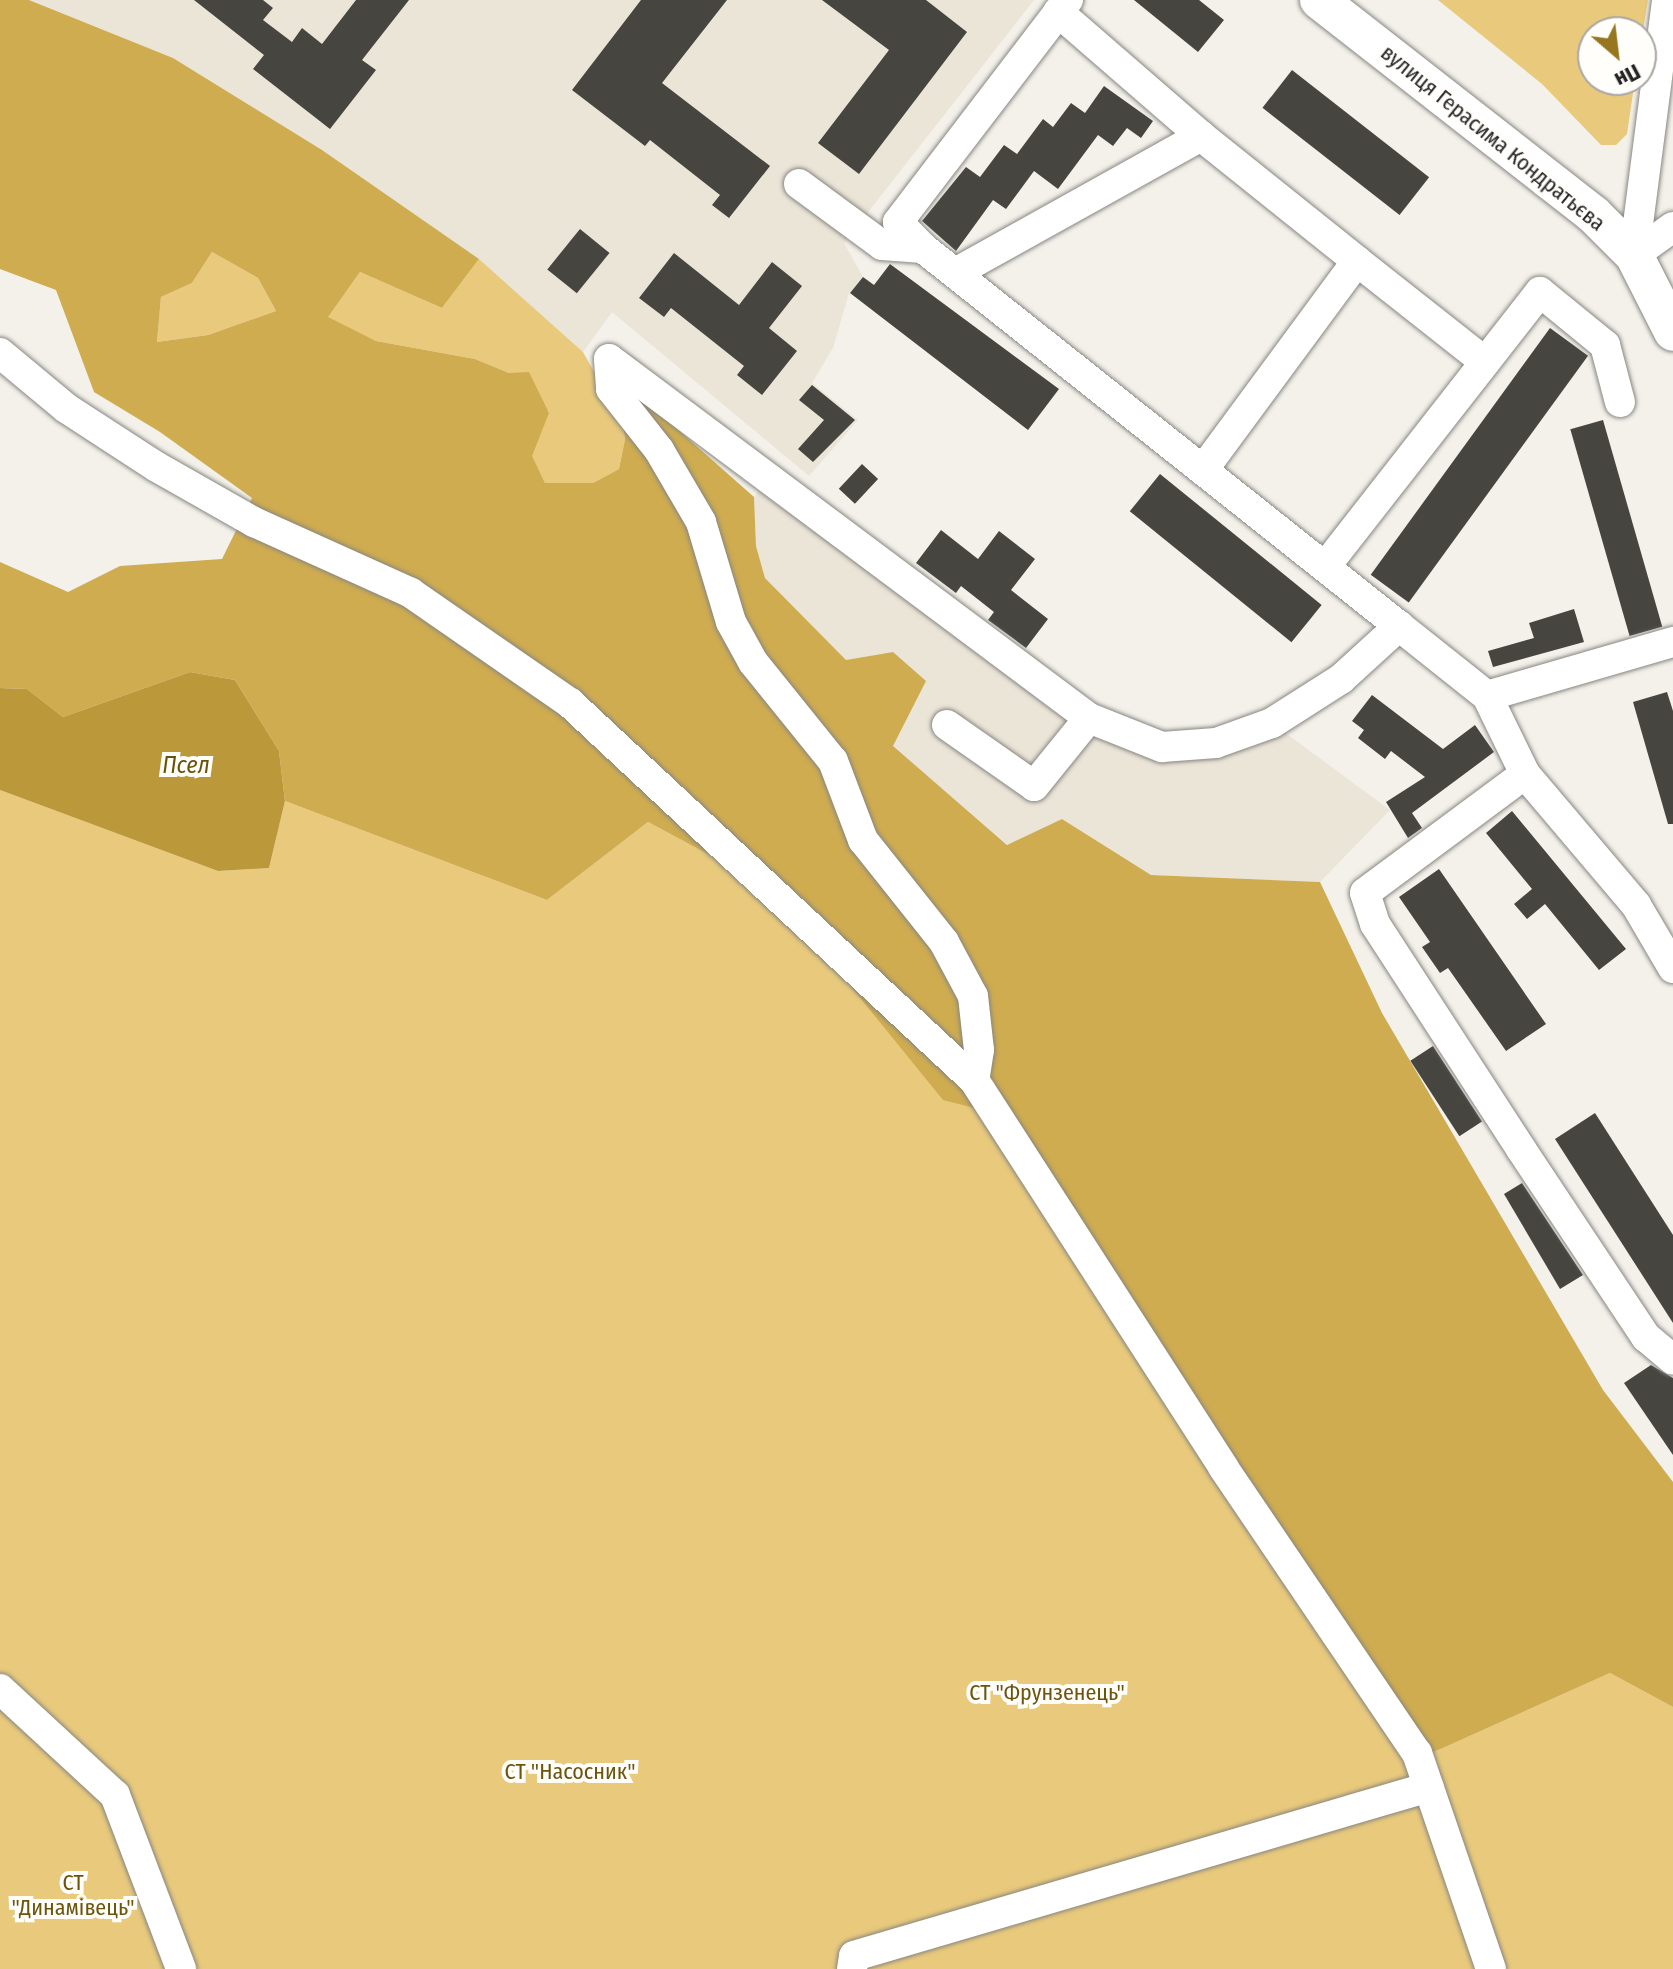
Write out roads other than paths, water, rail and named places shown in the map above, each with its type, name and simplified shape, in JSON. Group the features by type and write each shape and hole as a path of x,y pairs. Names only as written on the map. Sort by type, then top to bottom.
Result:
{"main road":[{"name":"вулиця Герасима Кондратьєва","path":"1319,0 1593,214 1634,255 1673,332"}],"street":[{"path":"1634,255 1667,0"},
{"path":"1485,362 1201,136 1063,6 898,222 923,248 1487,696 1525,774 1636,905 1673,968"},
{"path":"955,273 1201,136"},
{"path":"799,184 882,245 923,248"},
{"path":"1634,255 1673,227"},
{"path":"1203,470 1357,261"},
{"path":"1325,567 1540,292 1605,345 1620,402"},
{"path":"0,353 66,408 157,467 254,522 411,593 570,703 974,1080 1223,1467 1417,1753 1482,1967"},
{"path":"974,1080 979,1050 973,996 944,942 887,876 863,840 833,761 753,662 731,622 701,522 659,450 611,389 609,359 1089,718 1162,747 1216,743 1272,723 1341,679 1399,626"},
{"path":"1487,696 1673,642"},
{"path":"947,725 1034,786 1089,718"},
{"path":"1525,774 1365,893 1375,924 1529,1161 1646,1337 1673,1360"},
{"path":"0,1689 115,1795 181,1969"},
{"path":"852,1969 854,1956 868,1951 1429,1787"}],"water":[{"name":"Псел","path":"190,672 235,680 279,751 285,801 269,868 218,871 0,790 0,688 27,689 63,717"}],"park label":[{"name":"СТ \"Фрунзенець\"","path":"1047,1693"},
{"name":"СТ \"Насосник\"","path":"570,1772"},
{"name":"СТ \"Динамівець\"","path":"73,1894"}]}
